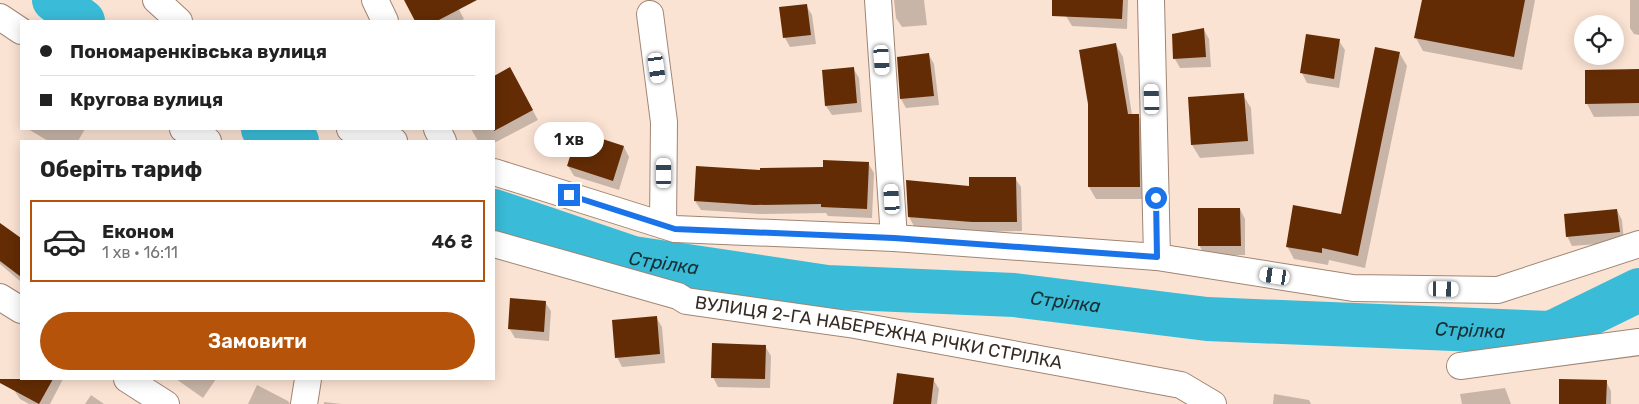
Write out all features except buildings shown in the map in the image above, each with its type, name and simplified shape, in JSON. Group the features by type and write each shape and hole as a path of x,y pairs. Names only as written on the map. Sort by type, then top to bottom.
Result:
{"street":[{"path":"156,0 178,20"},
{"path":"375,0 385,20"},
{"path":"878,0 894,238"},
{"path":"1151,0 1157,257"},
{"path":"650,14 664,122 663,225"},
{"path":"0,17 20,30"},
{"path":"185,130 206,140"},
{"path":"354,130 390,140"},
{"path":"495,172 675,229 894,238 1157,257 1353,288 1498,290 1639,244"},
{"name":"ВУЛИЦЯ 2-ГА НАБЕРЕЖНА РІЧКИ СТРІЛКА","path":"495,244 678,296 686,301 855,325 1181,385 1213,404"},
{"path":"0,297 20,309"},
{"path":"1460,366 1639,342"},
{"path":"129,380 166,404"},
{"path":"304,404 308,380"}],"waterway":[{"name":"Стрілка","path":"54,0 82,20"},
{"name":"Стрілка","path":"266,130 294,140"},
{"name":"Стрілка","path":"495,211 633,258 827,287 1014,295 1207,319 1551,333 1639,290"}],"route":[{"path":"569,195 675,229 894,238 1157,257 1156,198"}]}
